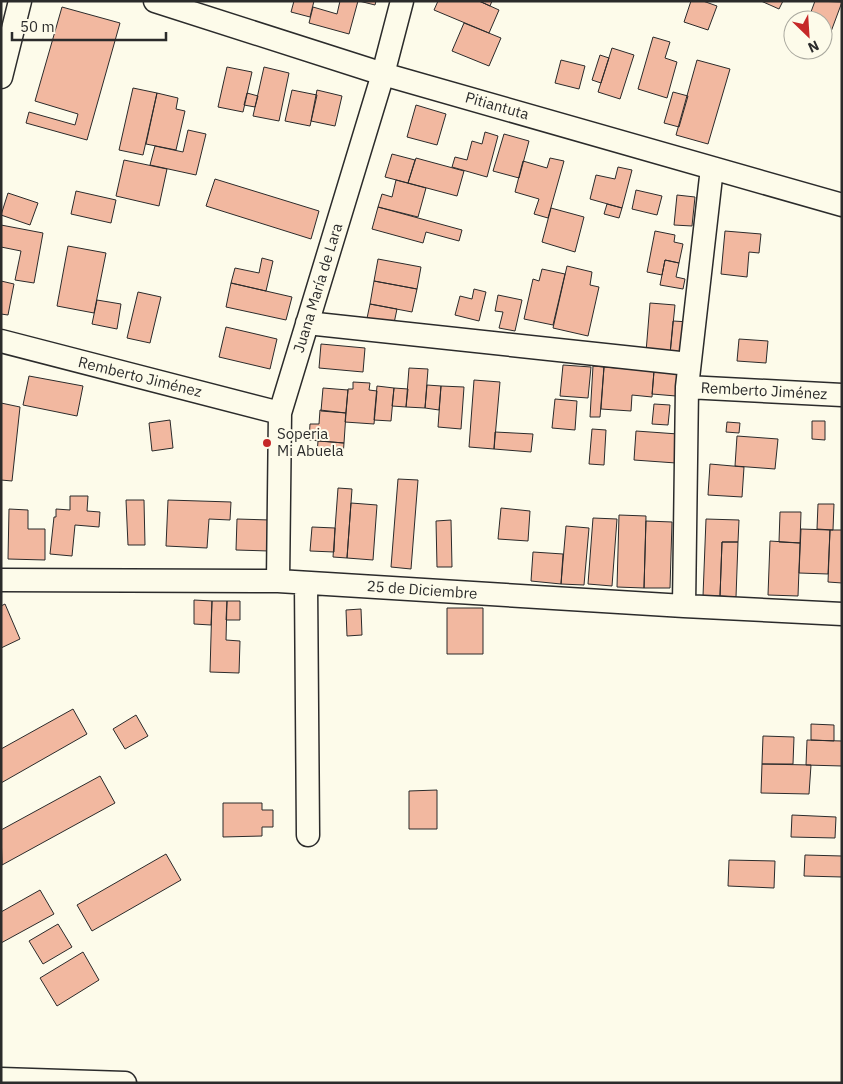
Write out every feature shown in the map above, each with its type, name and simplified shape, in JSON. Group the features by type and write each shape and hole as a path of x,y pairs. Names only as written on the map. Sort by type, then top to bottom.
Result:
{"street":[{"path":"1,77 20,1"},
{"name":"Pitiantuta","path":"155,1 383,74 842,206"},
{"name":"Juana María de Lara","path":"278,581 280,413 383,74 402,1"},
{"path":"684,606 687,388 712,168"},
{"path":"307,323 689,364"},
{"name":"Remberto Jiménez","path":"1,341 280,413"},
{"name":"Remberto Jiménez","path":"687,388 842,395"},
{"name":"25 de Diciembre","path":"1,580 278,581 842,614"},
{"path":"306,583 308,835"},
{"path":"13,1080 125,1083"}],"building":[{"path":"294,1 314,1 310,17 291,12"},
{"path":"340,1 358,1 349,34 309,23 313,7 337,14"},
{"path":"359,1 376,1 375,5"},
{"path":"438,1 479,1 499,10 489,33 434,10"},
{"path":"479,1 492,1 490,6"},
{"path":"691,1 703,1 717,6 708,30 684,22"},
{"path":"761,1 783,1 779,9"},
{"path":"815,1 842,2 833,26 833,10 812,10"},
{"path":"62,7 120,23 87,140 26,123 29,112 75,125 78,114 35,101"},
{"path":"464,23 501,38 489,66 452,51"},
{"path":"653,37 670,42 665,58 677,62 667,98 638,89"},
{"path":"612,48 634,55 620,99 598,92"},
{"path":"600,55 609,58 601,83 592,80"},
{"path":"561,60 585,66 579,89 555,83"},
{"path":"697,60 730,69 708,144 676,135"},
{"path":"227,67 252,72 243,112 218,107"},
{"path":"264,67 289,73 279,121 253,116"},
{"path":"133,88 157,93 143,155 119,150"},
{"path":"292,90 317,95 310,126 285,121"},
{"path":"317,90 342,96 335,126 311,121"},
{"path":"673,92 688,96 679,127 664,123"},
{"path":"157,93 178,98 176,109 185,111 176,150 146,144"},
{"path":"247,93 258,96 255,107 244,105"},
{"path":"416,105 446,114 437,145 407,137"},
{"path":"188,130 206,134 196,175 150,165 155,146 183,152"},
{"path":"485,132 498,136 487,177 452,167 455,157 467,160 472,141 482,144"},
{"path":"504,134 529,141 519,178 493,171"},
{"path":"392,154 415,160 408,183 385,177"},
{"path":"416,158 464,171 457,196 408,183"},
{"path":"550,158 564,161 548,218 534,214 539,199 515,192 523,161 547,168"},
{"path":"124,160 167,169 159,206 116,196"},
{"path":"618,167 632,170 622,208 590,199 596,175 615,179"},
{"path":"215,179 319,211 311,239 206,206"},
{"path":"396,180 426,188 418,217 378,207 382,194 392,197"},
{"path":"636,190 662,196 657,215 632,209"},
{"path":"76,191 116,200 111,223 71,214"},
{"path":"8,193 38,203 30,225 1,215"},
{"path":"677,195 695,197 692,226 674,225"},
{"path":"607,204 622,208 619,218 604,214"},
{"path":"378,207 462,230 459,241 426,232 423,243 372,229"},
{"path":"551,208 584,217 575,252 542,242"},
{"path":"1,225 43,233 34,283 15,280 21,251 1,247"},
{"path":"655,231 675,235 674,242 683,244 679,263 665,260 662,275 647,272"},
{"path":"725,231 761,234 759,253 749,252 747,277 721,274"},
{"path":"68,246 106,253 94,313 57,306"},
{"path":"262,258 273,261 266,291 231,283 235,268 259,273"},
{"path":"378,259 421,267 417,289 374,281"},
{"path":"665,260 679,263 676,277 685,279 683,289 660,285"},
{"path":"567,266 592,272 590,285 599,287 588,336 553,328"},
{"path":"542,269 565,274 553,325 524,319 533,279 539,281"},
{"path":"1,281 14,284 8,315 1,314"},
{"path":"374,281 417,289 412,312 370,304"},
{"path":"231,283 292,297 286,320 226,307"},
{"path":"474,289 486,292 479,321 455,315 460,296 472,299"},
{"path":"138,292 161,297 150,343 127,338"},
{"path":"498,295 522,300 515,331 499,328 503,312 495,311"},
{"path":"97,300 121,304 117,329 92,324"},
{"path":"650,303 675,305 670,354 646,352"},
{"path":"370,304 397,309 393,328 366,323"},
{"path":"673,321 690,322 687,356 670,354"},
{"path":"226,327 277,339 270,369 219,357"},
{"path":"739,339 768,341 766,363 737,361"},
{"path":"321,344 365,348 363,372 319,368"},
{"path":"563,365 591,367 588,398 560,396"},
{"path":"593,366 604,367 600,417 590,417"},
{"path":"604,367 654,371 652,397 632,395 631,411 601,409"},
{"path":"409,368 428,369 425,408 406,407"},
{"path":"654,371 678,373 676,396 652,394"},
{"path":"29,376 83,386 77,416 23,405"},
{"path":"474,380 500,382 494,449 469,447"},
{"path":"353,382 370,383 369,390 377,391 374,424 345,422 348,389 353,389"},
{"path":"427,385 441,386 439,410 425,408"},
{"path":"377,386 394,388 391,421 374,420"},
{"path":"441,386 464,387 461,429 438,427"},
{"path":"323,388 348,390 346,413 321,411"},
{"path":"394,388 408,389 406,407 392,406"},
{"path":"555,399 577,401 575,430 552,428"},
{"path":"1,403 20,407 12,481 1,480"},
{"path":"654,404 670,405 668,425 652,424"},
{"path":"320,410 346,413 344,443 309,440 310,424 319,424"},
{"path":"170,420 173,448 152,451 149,423"},
{"path":"812,421 825,421 825,440 812,439"},
{"path":"727,422 740,423 739,433 726,432"},
{"path":"592,429 606,430 604,465 589,464"},
{"path":"636,431 678,434 676,463 634,460"},
{"path":"495,432 533,434 531,452 494,449"},
{"path":"737,436 778,439 775,469 735,466"},
{"path":"318,441 344,443 343,456 317,454"},
{"path":"710,464 744,467 742,497 708,495"},
{"path":"398,479 418,480 411,569 391,567"},
{"path":"338,488 352,489 347,558 333,557"},
{"path":"70,496 88,496 87,511 100,512 99,527 75,525 72,556 50,554 56,509 70,510"},
{"path":"126,500 144,500 145,545 128,545"},
{"path":"168,500 231,502 230,520 209,519 207,548 166,546"},
{"path":"351,503 377,505 373,560 347,558"},
{"path":"818,504 834,504 833,530 817,529"},
{"path":"501,508 530,511 528,541 498,539"},
{"path":"9,509 28,510 28,529 45,529 45,560 8,559"},
{"path":"780,512 801,512 800,543 779,542"},
{"path":"619,515 646,516 644,588 617,587"},
{"path":"593,518 617,519 612,586 588,584"},
{"path":"237,519 270,520 269,551 236,550"},
{"path":"706,519 739,520 738,542 722,542 720,596 703,596"},
{"path":"451,520 452,567 437,567 436,521"},
{"path":"646,521 672,522 670,588 644,588"},
{"path":"566,526 589,528 584,585 561,584"},
{"path":"312,527 335,528 334,552 310,551"},
{"path":"801,529 830,530 828,574 799,573"},
{"path":"830,530 842,530 842,583 828,582"},
{"path":"770,541 800,543 798,596 768,595"},
{"path":"722,542 738,542 736,597 720,596"},
{"path":"533,552 563,554 561,584 531,581"},
{"path":"194,600 212,601 211,625 194,624"},
{"path":"212,601 227,601 226,640 240,641 239,673 210,672"},
{"path":"227,601 240,601 240,620 226,620"},
{"path":"5,604 20,639 1,648 1,606"},
{"path":"447,608 483,608 483,654 447,654"},
{"path":"361,609 362,635 347,636 346,610"},
{"path":"73,709 87,734 1,783 1,749"},
{"path":"136,715 148,736 125,749 113,729"},
{"path":"811,724 834,725 834,741 811,740"},
{"path":"763,736 794,737 793,764 762,764"},
{"path":"807,740 842,741 842,766 806,765"},
{"path":"762,764 811,765 809,794 761,793"},
{"path":"100,776 115,803 2,865 1,830"},
{"path":"437,790 437,829 409,829 409,791"},
{"path":"223,803 262,803 262,810 273,810 273,827 262,827 262,836 223,837"},
{"path":"792,815 836,817 835,838 791,837"},
{"path":"166,854 181,880 92,931 77,905"},
{"path":"805,855 842,856 842,877 804,876"},
{"path":"729,860 775,861 774,888 728,886"},
{"path":"40,890 54,914 1,943 1,912"},
{"path":"58,924 72,947 43,964 29,941"},
{"path":"83,952 99,980 57,1006 40,978"}],"place":[{"name":"Soperia Mi Abuela","path":"267,443"}]}
